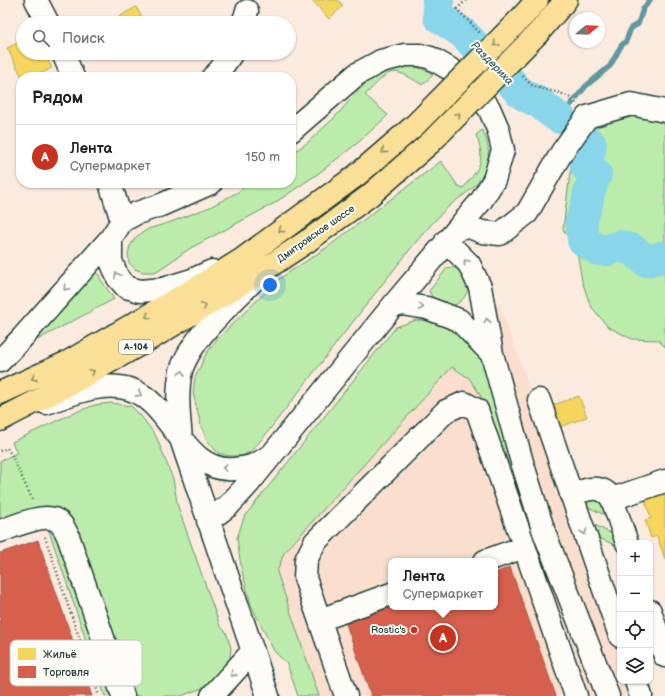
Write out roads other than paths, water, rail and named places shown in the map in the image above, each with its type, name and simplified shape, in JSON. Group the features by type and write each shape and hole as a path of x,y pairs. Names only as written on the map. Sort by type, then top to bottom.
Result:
{"highway":[{"name":"Дмитровское шоссе","path":"4,418 79,379 154,337 261,272 309,240 369,196 431,142 539,32 566,0"},
{"name":"А-104","path":"0,393 66,363 201,285 241,260 357,175 414,126 530,8"}],"street":[{"path":"36,0 44,16"},
{"path":"208,521 229,505 249,483 395,303 446,241 462,224 481,200 494,180 503,150 498,129 488,108 455,72 431,58 420,55 405,55 381,61 357,74 296,127"},
{"path":"66,60 71,72"},
{"path":"218,72 227,60"},
{"path":"462,224 482,232 500,234 527,213 562,152 588,117 631,104 665,111"},
{"path":"111,188 116,229 111,261 118,278 126,287 140,291 163,288 192,280 241,260"},
{"path":"0,361 22,338 116,229 137,213 161,205 200,188"},
{"path":"446,241 469,264 480,288 492,354 522,462 544,532 608,696"},
{"path":"261,272 216,318 197,341 188,355 181,371 178,410 181,439 268,696"},
{"path":"446,315 463,310 473,300 480,288"},
{"path":"395,303 427,308 458,320 492,354"},
{"path":"4,418 93,388 114,387 131,390 143,396 170,424 194,454 216,467 230,469 246,468 259,464 274,453"},
{"path":"539,400 617,627"},
{"path":"346,696 305,578 306,560 315,542 446,411 464,403 477,410 576,696"},
{"path":"612,499 665,481"},
{"path":"571,495 586,490 595,489 608,493 612,499 626,540"},
{"path":"0,531 39,519 54,519 63,526 68,536 104,640"},
{"path":"493,558 524,547"},
{"path":"320,620 388,595"},
{"path":"650,612 665,656"},
{"path":"212,696 253,651"},
{"path":"637,684 641,696"},
{"path":"120,686 123,696"}],"waterway":[{"name":"Раздериха","path":"438,0 439,17 463,33 521,93 541,104 560,118"},
{"path":"576,98 586,86 610,66 621,46 626,41 631,28 638,24 643,9 650,0"},
{"path":"560,118 572,103"},
{"name":"Раздериха","path":"581,135 591,145 586,166 596,174 581,221 583,240 598,250 608,250 619,246 633,250 646,261 662,257 665,258"}],"place":[{"name":"Rostic's","path":"414,630"},
{"name":"Лента","path":"443,638"}]}
